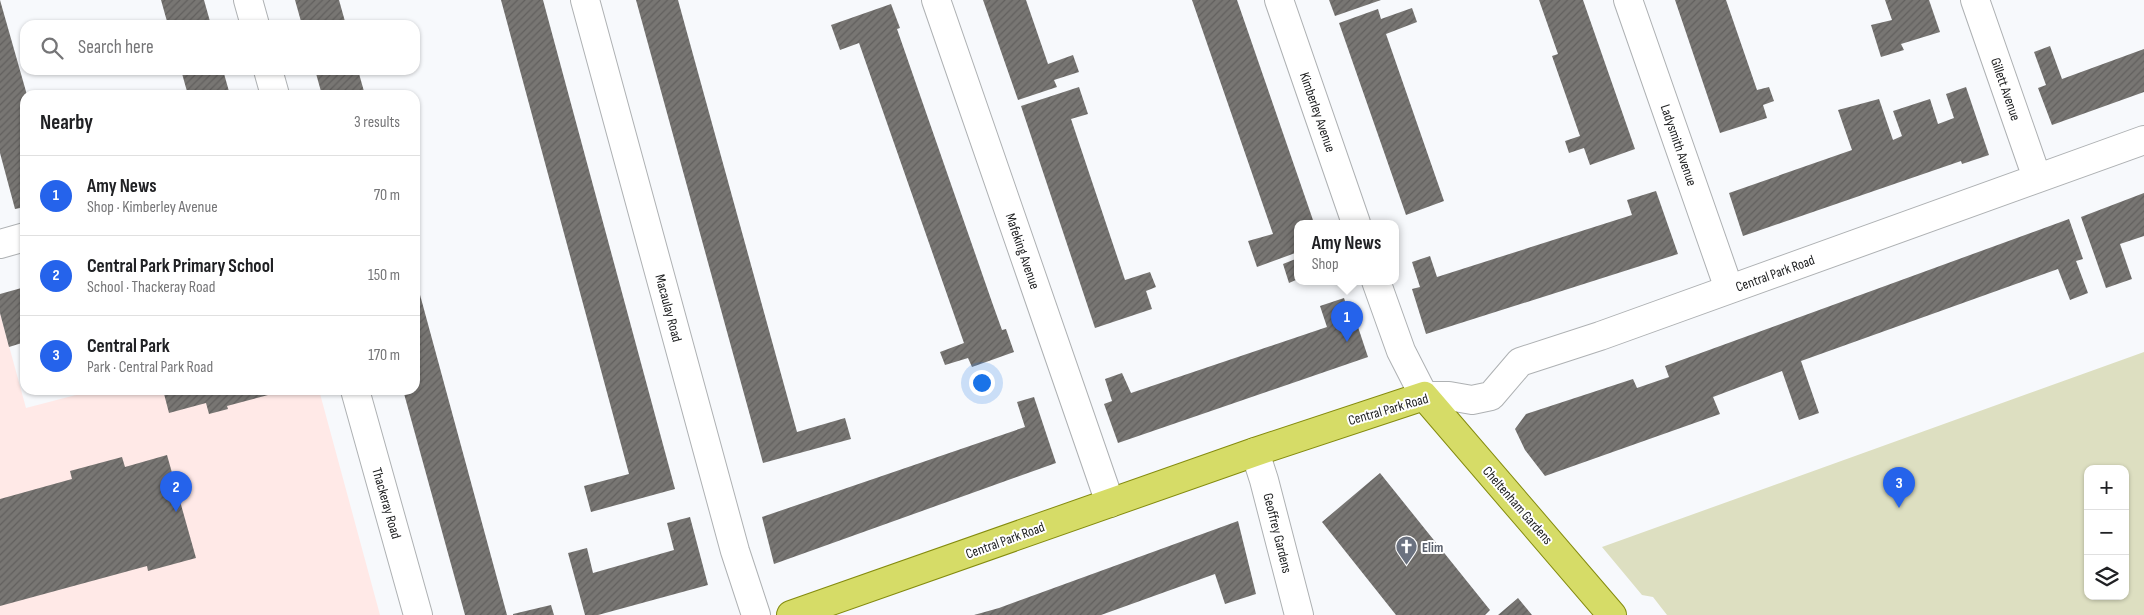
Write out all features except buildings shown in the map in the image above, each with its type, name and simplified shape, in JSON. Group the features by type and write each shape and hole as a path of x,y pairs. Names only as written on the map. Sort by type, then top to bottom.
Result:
{"main road":[{"name":"Central Park Road","path":"790,615 1255,452 1424,396"},
{"name":"Cheltenham Gardens","path":"1424,396 1612,615"}],"street":[{"path":"248,0 254,20"},
{"name":"Macaulay Road","path":"585,0 735,551 756,615"},
{"name":"Mafeking Avenue","path":"936,0 1110,503"},
{"name":"Kimberley Avenue","path":"1279,0 1355,220"},
{"name":"Ladysmith Avenue","path":"1628,0 1729,289"},
{"name":"Gillett Avenue","path":"1975,0 2036,178"},
{"path":"269,75 274,90"},
{"name":"Central Park Road","path":"1424,396 1449,396 1472,400 1491,396 1520,362 2144,140"},
{"path":"0,244 20,238"},
{"path":"1377,285 1402,351 1424,396"},
{"name":"Thackeray Road","path":"356,395 418,615"},
{"name":"Geoffrey Gardens","path":"1255,452 1299,615"}],"shaded area":[{"path":"0,313 20,386 20,395 22,395 26,408 76,395 320,395 380,615 0,615"}],"green space":[{"path":"2144,352 2144,615 1667,615 1653,597 1642,595 1602,547"}],"place":[{"name":"Amy News","path":"1347,342"},
{"name":"Central Park","path":"1899,508"},
{"name":"Central Park Primary School","path":"176,512"},
{"name":"Elim","path":"1406,566"}]}
